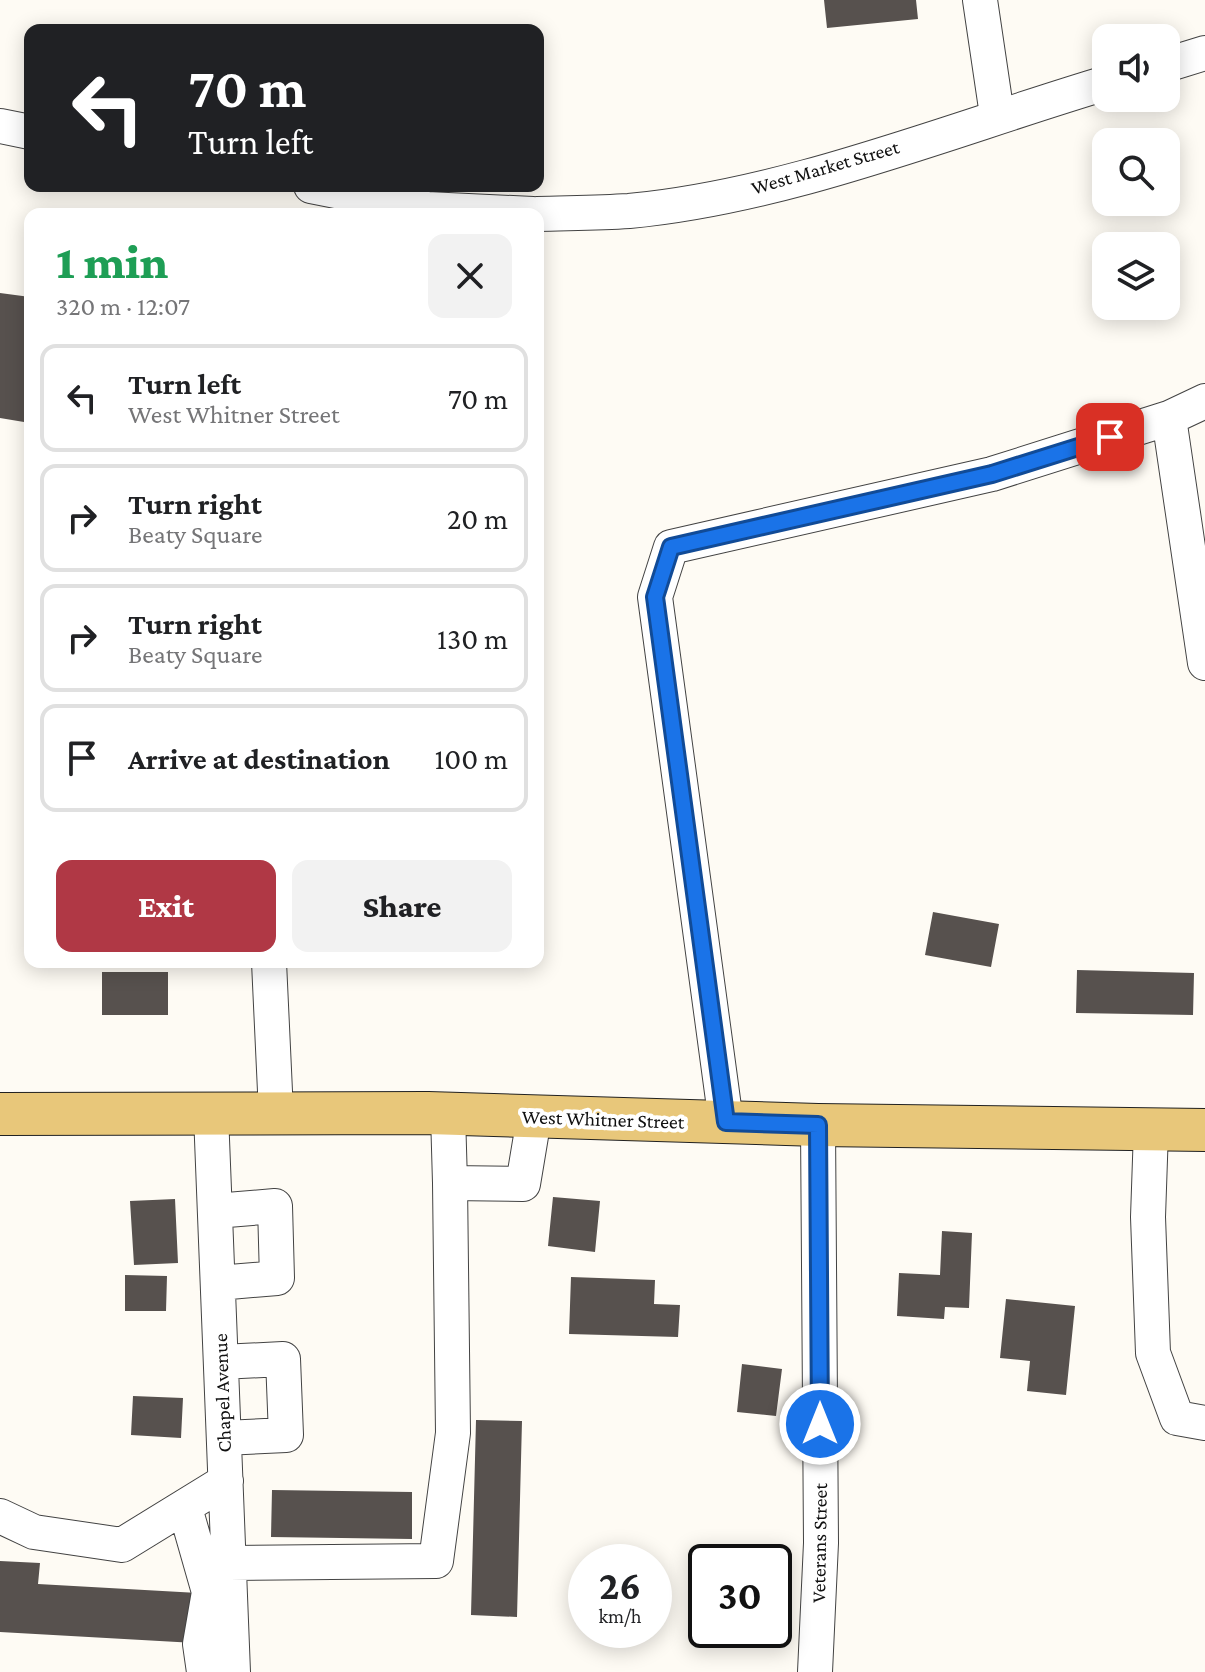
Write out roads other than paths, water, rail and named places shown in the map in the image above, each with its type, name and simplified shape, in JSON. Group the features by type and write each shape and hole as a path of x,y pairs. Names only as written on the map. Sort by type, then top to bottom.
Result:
{"main road":[{"name":"West Whitner Street","path":"0,1114 448,1114 818,1125 1205,1130"}],"street":[{"path":"980,0 997,115"},
{"path":"1180,61 1205,53"},
{"name":"West Market Street","path":"544,214 629,211 718,197 835,167 1092,87"},
{"path":"0,126 24,131"},
{"name":"West Market Street","path":"339,192 413,208"},
{"path":"726,1122 655,597 671,547 992,474 1169,418 1205,401"},
{"path":"1169,418 1205,663"},
{"path":"269,968 276,1113"},
{"name":"Chapel Avenue","path":"211,1114 229,1563 220,1596 233,1672"},
{"path":"229,1563 436,1561 453,1433 448,1114"},
{"path":"450,1183 523,1184 534,1118"},
{"name":"Veterans Street","path":"815,1672 821,1543 818,1125"},
{"path":"1151,1130 1148,1217 1153,1353 1177,1418 1205,1423"},
{"path":"215,1211 275,1206 277,1278 218,1283"},
{"path":"221,1362 283,1359 286,1435 224,1438"},
{"path":"0,1516 34,1532 122,1545 226,1481"},
{"path":"185,1508 220,1596 200,1644 204,1672"}]}
